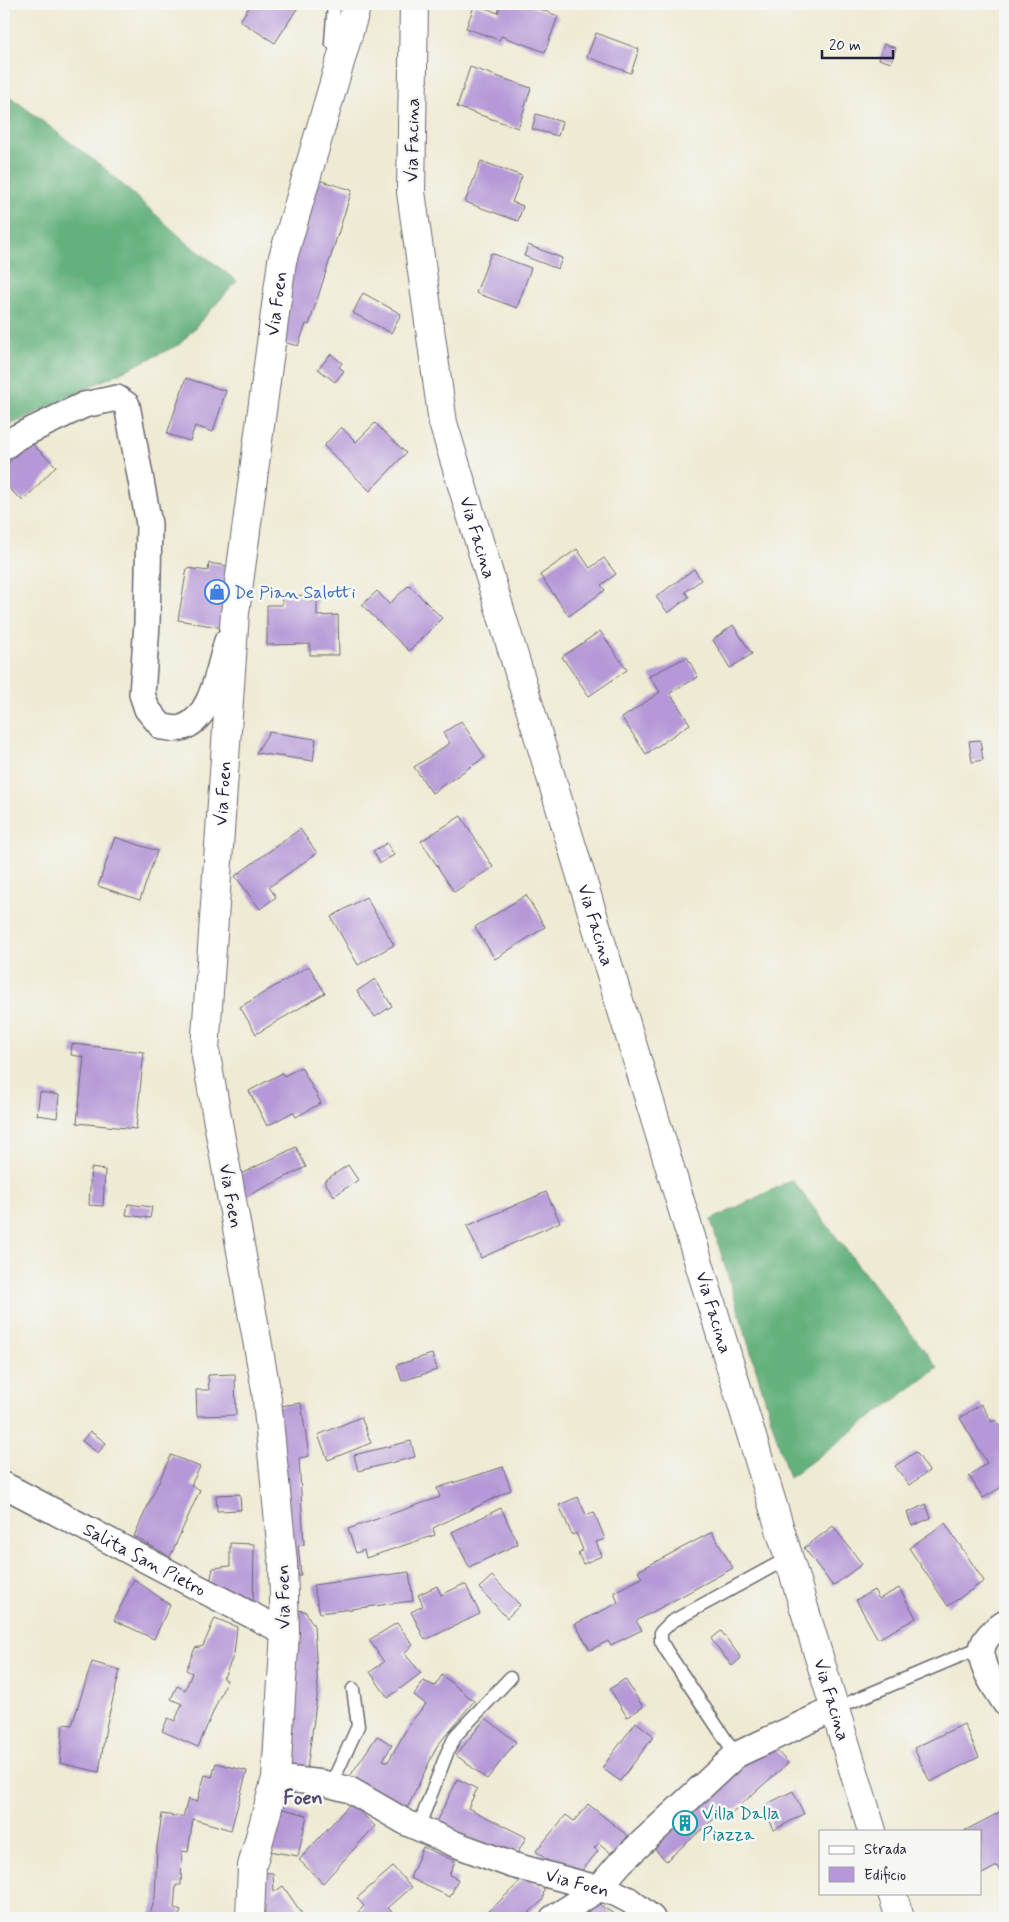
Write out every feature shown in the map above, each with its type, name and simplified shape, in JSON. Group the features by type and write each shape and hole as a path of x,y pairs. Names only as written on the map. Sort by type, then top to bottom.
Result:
{"street":[{"name":"Via Foen","path":"250,1918 252,1866 276,1778 284,1632 283,1563 266,1390 205,1050 235,613 282,262 357,4"},
{"name":"Via Facina","path":"414,4 411,192 443,423 872,1830"},
{"name":"Via Foen","path":"4,448 17,437 84,405 117,398 127,404 149,524 147,624 142,694 147,709 162,727 180,729 192,723 209,702 235,613"},
{"name":"Salita San Pietro","path":"4,1485 188,1584 284,1632"},
{"path":"1005,1623 987,1637 981,1647 983,1664 1005,1704"},
{"path":"553,1918 597,1890 621,1862 736,1755 834,1709"},
{"name":"Via Foen","path":"276,1778 331,1785 350,1790 418,1828 455,1844 512,1865 615,1894 629,1900 652,1918"},
{"path":"892,1894 900,1918"}],"lane":[{"path":"334,4 331,22 331,42 343,53"},
{"path":"736,1755 666,1650 661,1641 661,1632 671,1622 788,1558"},
{"path":"834,1709 981,1647"},
{"path":"418,1828 447,1753 456,1735 510,1678"},
{"path":"331,1785 358,1726 353,1689"}],"green space":[{"path":"4,92 104,168 186,242 237,281 180,344 4,428"},
{"path":"792,1180 938,1368 789,1478 711,1220"}],"building":[{"path":"251,4 300,4 275,43 240,21"},
{"path":"475,4 498,13 501,4 526,4 558,16 545,52 501,36 499,40 466,28"},
{"path":"596,33 639,49 631,73 587,57"},
{"path":"884,44 896,48 891,63 879,59"},
{"path":"470,67 531,88 518,128 457,107"},
{"path":"536,114 562,122 558,136 532,129"},
{"path":"481,161 522,176 512,202 523,206 518,221 465,202"},
{"path":"318,180 352,190 309,325 306,324 298,346 276,340 277,315"},
{"path":"528,245 562,258 558,269 524,256"},
{"path":"491,253 531,268 517,308 476,293"},
{"path":"363,293 401,314 391,333 353,313"},
{"path":"331,354 342,363 339,367 344,371 335,382 318,369"},
{"path":"186,378 226,391 213,432 195,426 190,441 167,434"},
{"path":"375,423 406,453 370,491 324,446 341,427 356,442"},
{"path":"30,442 56,466 23,501 4,484 4,467"},
{"path":"577,549 590,568 604,558 616,574 601,585 605,590 569,616 540,575"},
{"path":"209,563 234,567 223,628 178,620 187,568 208,571"},
{"path":"694,569 701,580 685,592 689,597 668,613 656,597"},
{"path":"409,585 442,618 409,651 362,605 377,591 389,604"},
{"path":"317,595 317,616 338,615 339,655 310,655 310,644 267,645 267,605 282,605 282,596"},
{"path":"733,625 752,654 730,668 713,640"},
{"path":"600,631 627,670 589,696 562,657"},
{"path":"687,657 698,677 670,693 690,724 646,754 622,718 660,692 649,676"},
{"path":"461,721 485,757 432,793 414,767 450,743 443,733"},
{"path":"269,732 316,739 313,761 256,753"},
{"path":"980,740 983,760 972,762 969,741"},
{"path":"461,816 493,867 454,892 421,841"},
{"path":"300,829 317,853 269,887 276,897 260,909 235,876"},
{"path":"115,837 157,851 140,900 98,886"},
{"path":"387,843 394,855 380,863 373,851"},
{"path":"526,895 545,927 495,959 475,927"},
{"path":"366,897 394,945 358,965 331,917"},
{"path":"309,966 325,993 256,1034 240,1007"},
{"path":"375,979 392,1006 375,1017 357,991"},
{"path":"72,1044 144,1052 136,1129 77,1123 84,1057 71,1055"},
{"path":"301,1067 321,1103 296,1117 293,1112 267,1126 249,1091 282,1073 284,1076"},
{"path":"40,1092 59,1095 57,1118 37,1115"},
{"path":"296,1147 306,1167 239,1200 239,1175"},
{"path":"348,1165 358,1180 334,1196 324,1181"},
{"path":"91,1168 105,1170 103,1206 89,1205"},
{"path":"546,1192 560,1222 481,1258 467,1226"},
{"path":"128,1204 152,1207 150,1218 126,1215"},
{"path":"432,1354 437,1370 402,1381 397,1365"},
{"path":"235,1374 236,1415 197,1416 196,1390 209,1390 208,1375"},
{"path":"301,1403 309,1456 299,1458 304,1545 298,1545 301,1575 274,1578 259,1409"},
{"path":"981,1404 992,1422 996,1420 1005,1435 1005,1485 983,1498 969,1476 987,1463 960,1418"},
{"path":"361,1417 371,1443 328,1460 318,1435"},
{"path":"90,1431 106,1443 98,1453 82,1441"},
{"path":"411,1441 415,1457 358,1471 354,1455"},
{"path":"916,1452 929,1471 909,1485 895,1466"},
{"path":"171,1455 200,1467 191,1485 200,1490 170,1557 134,1536"},
{"path":"503,1467 511,1490 433,1528 435,1535 366,1558 364,1550 356,1553 348,1529 440,1497 437,1488"},
{"path":"240,1494 241,1510 217,1511 216,1495"},
{"path":"578,1497 586,1515 594,1512 605,1539 596,1542 602,1556 583,1564 578,1553 583,1550 576,1533 572,1535 559,1505"},
{"path":"926,1504 931,1518 912,1526 907,1513"},
{"path":"501,1508 518,1544 469,1567 452,1532"},
{"path":"945,1523 984,1581 948,1606 909,1548"},
{"path":"833,1526 862,1564 833,1586 804,1548"},
{"path":"712,1532 733,1568 636,1621 642,1630 611,1645 608,1641 590,1650 575,1624 618,1603 614,1592 642,1578 638,1571"},
{"path":"230,1543 254,1544 253,1605 208,1592 213,1568 230,1566"},
{"path":"409,1572 413,1601 320,1613 313,1585"},
{"path":"492,1576 520,1605 507,1618 479,1588"},
{"path":"134,1579 170,1605 154,1639 114,1620"},
{"path":"466,1585 480,1614 425,1640 411,1612 423,1606 418,1595 437,1586 441,1595"},
{"path":"899,1588 916,1618 878,1639 856,1600 874,1590 879,1599"},
{"path":"276,1608 305,1611 314,1626 318,1690 307,1769 265,1762"},
{"path":"215,1618 237,1627 234,1655 223,1679 227,1680 198,1747 162,1731 168,1718 175,1721 182,1704 171,1699 177,1686 185,1690 192,1673 186,1670 195,1648 203,1646"},
{"path":"397,1623 413,1645 404,1653 421,1673 388,1698 370,1672 384,1662 369,1640"},
{"path":"721,1631 741,1658 732,1666 711,1639"},
{"path":"92,1662 120,1670 106,1727 99,1772 60,1763 63,1724 72,1725"},
{"path":"442,1675 474,1701 437,1746 403,1817 348,1779 377,1736 392,1745 383,1760 388,1762 410,1723 426,1704 414,1695 423,1681 435,1686"},
{"path":"625,1679 643,1707 627,1717 610,1689"},
{"path":"486,1718 516,1742 487,1779 456,1755"},
{"path":"636,1722 654,1736 620,1781 602,1768"},
{"path":"964,1724 979,1757 930,1782 914,1748"},
{"path":"767,1740 788,1763 728,1816 723,1811 666,1861 650,1844"},
{"path":"216,1763 247,1771 231,1830 193,1819 188,1852 182,1851 181,1885 176,1885 174,1908 181,1911 178,1918 149,1918 155,1898 157,1847 162,1814 183,1817 188,1799 197,1802 205,1775 212,1777"},
{"path":"458,1779 477,1789 468,1808 526,1837 514,1860 436,1822"},
{"path":"793,1791 804,1814 774,1830 763,1806"},
{"path":"351,1803 375,1826 323,1883 299,1860"},
{"path":"588,1804 628,1836 613,1855 599,1843 594,1848 598,1851 573,1882 536,1851 566,1815 574,1821"},
{"path":"270,1806 307,1815 298,1856 262,1850"},
{"path":"1005,1811 1005,1882 997,1866 982,1874 982,1830 966,1830"},
{"path":"423,1847 455,1861 449,1875 458,1879 450,1897 410,1878"},
{"path":"393,1867 412,1887 388,1908 397,1918 358,1918 355,1915 364,1906 357,1898"},
{"path":"248,1872 273,1873 274,1892 283,1886 305,1918 271,1918 269,1915 243,1917"},
{"path":"524,1878 544,1887 543,1900 523,1918 490,1918 486,1914"},
{"path":"588,1897 620,1918 566,1918"}],"place":[{"name":"De Pian Salotti","path":"217,592"},
{"name":"Villa Dalla Piazza","path":"685,1823"}],"district":[{"name":"Foen","path":"303,1797"}]}
